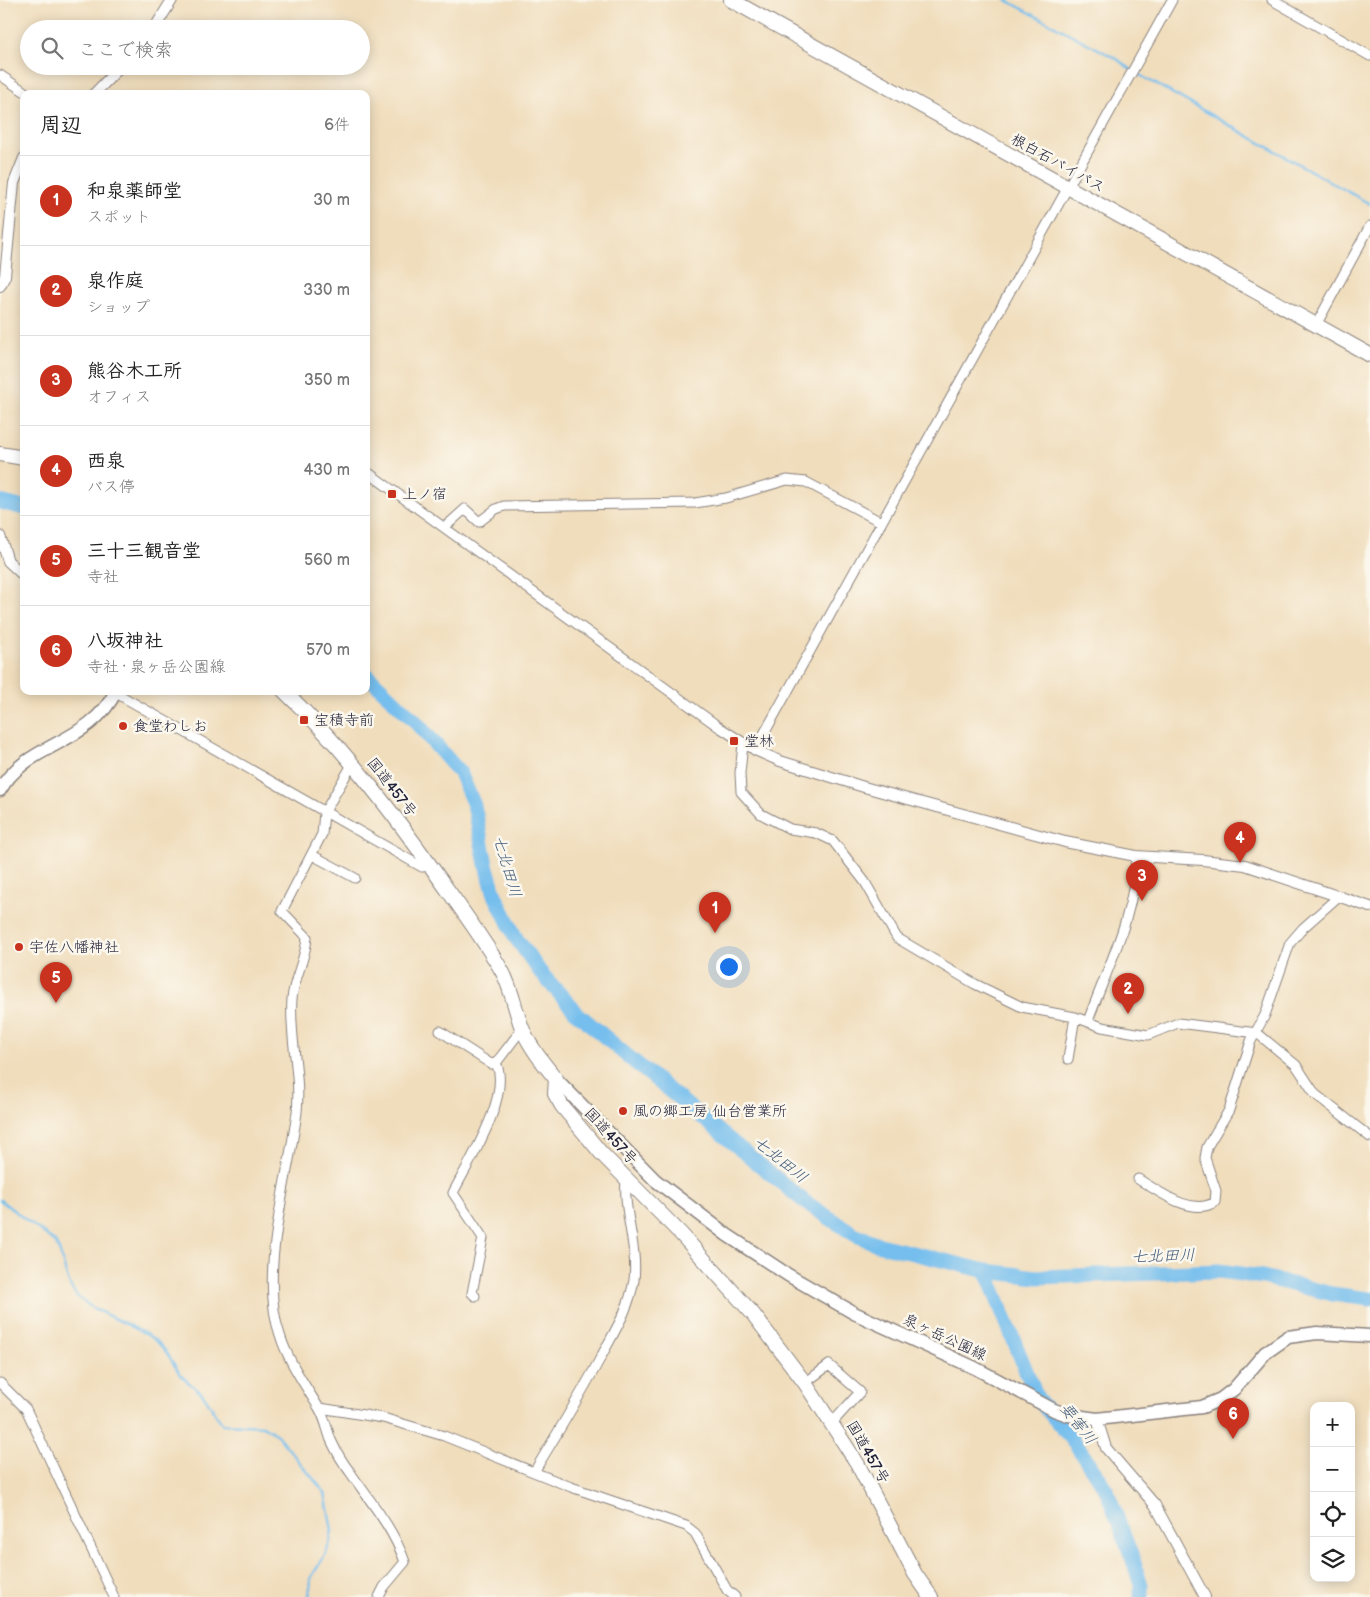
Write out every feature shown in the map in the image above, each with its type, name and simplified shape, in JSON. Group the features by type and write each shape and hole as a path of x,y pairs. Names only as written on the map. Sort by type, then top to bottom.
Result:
{"highway":[{"name":"根白石バイパス","path":"733,1 1370,355"},
{"path":"0,454 20,457"},
{"name":"国道457号","path":"288,695 310,715 353,763 395,815 477,931 503,973 522,1029 531,1046 556,1079 553,1088 562,1106 601,1153 681,1234 753,1314 805,1383 857,1463 915,1574 931,1597"}],"main road":[{"path":"0,790 23,764 94,722 114,695"},
{"name":"泉ヶ岳公園線","path":"556,1079 655,1180 727,1235 788,1275 854,1313 975,1368 1054,1410 1068,1415 1097,1418 1202,1407 1221,1399 1234,1390 1265,1353 1288,1337 1318,1333 1370,1336"}],"street":[{"path":"160,20 172,0"},
{"path":"755,750 1172,0"},
{"path":"1272,0 1370,56"},
{"path":"0,75 22,90"},
{"path":"98,90 112,75"},
{"path":"0,286 5,276 14,183 20,168"},
{"path":"1316,325 1370,226"},
{"path":"370,474 743,744 780,761 864,787 1065,842 1136,856 1203,860 1245,865 1370,907"},
{"path":"445,527 465,509 479,522 496,509 504,506 695,503 726,498 787,480 806,482 881,522"},
{"path":"1,539 8,561 20,572"},
{"path":"121,695 324,813 422,867 431,866"},
{"path":"743,744 740,773 741,792 760,814 790,829 816,834 833,842 865,882 898,938 975,984 1022,1007 1075,1017 1102,1027 1148,1035 1178,1023 1257,1033 1296,1066 1314,1094 1370,1137"},
{"path":"353,763 324,813 322,834 282,911 307,937 304,956 297,975 292,998 293,1047 298,1072 297,1109 279,1205 273,1275 276,1323 280,1338 305,1389 320,1408 331,1440 349,1471 378,1509 405,1562 384,1587 379,1597"},
{"path":"312,855 355,878"},
{"path":"1088,1021 1132,903 1136,878 1136,856"},
{"path":"1138,1178 1183,1203 1202,1207 1216,1202 1216,1191 1205,1158 1206,1151 1229,1110 1251,1041 1257,1033 1290,943 1303,928 1339,896"},
{"path":"1068,1059 1075,1017"},
{"path":"440,1032 491,1064 496,1063 522,1029"},
{"path":"475,1296 472,1292 483,1238 453,1193 476,1152 493,1111 501,1076 496,1063"},
{"path":"534,1472 578,1399 628,1306 634,1279 634,1256 625,1196 626,1178"},
{"path":"805,1383 829,1365 860,1392 832,1423"},
{"path":"0,1383 26,1409 114,1597"},
{"path":"320,1408 382,1418 453,1439 610,1501 686,1526 696,1533 727,1590 735,1597"},
{"path":"1097,1418 1106,1448 1155,1505 1205,1597"}],"waterway":[{"path":"1006,0 1117,59 1136,73 1370,204"},
{"name":"七北田川","path":"0,502 20,507"},
{"name":"七北田川","path":"370,678 414,720 460,773 474,805 486,864 495,895 516,938 541,973 577,1013 626,1055 805,1202 854,1234 880,1245 986,1271 1037,1277 1219,1271 1263,1277 1332,1294 1370,1299"},
{"path":"0,1200 55,1242 69,1283 83,1302 137,1329 160,1344 181,1375 203,1395 223,1424 263,1426 277,1435 325,1493 332,1530 326,1553 311,1578 309,1597"},
{"name":"要害川","path":"986,1271 1037,1398 1075,1443 1107,1491 1133,1560 1141,1585 1141,1597"}],"place":[{"name":"上ノ宿","path":"392,494"},
{"name":"宝積寺前","path":"304,720"},
{"name":"食堂わしお","path":"123,726"},
{"name":"堂林","path":"734,741"},
{"name":"西泉","path":"1240,863"},
{"name":"熊谷木工所","path":"1142,901"},
{"name":"和泉薬師堂","path":"715,933"},
{"name":"宇佐八幡神社","path":"19,947"},
{"name":"三十三観音堂","path":"56,1003"},
{"name":"泉作庭","path":"1128,1014"},
{"name":"風の郷工房 仙台営業所","path":"623,1111"},
{"name":"八坂神社","path":"1233,1439"}]}
